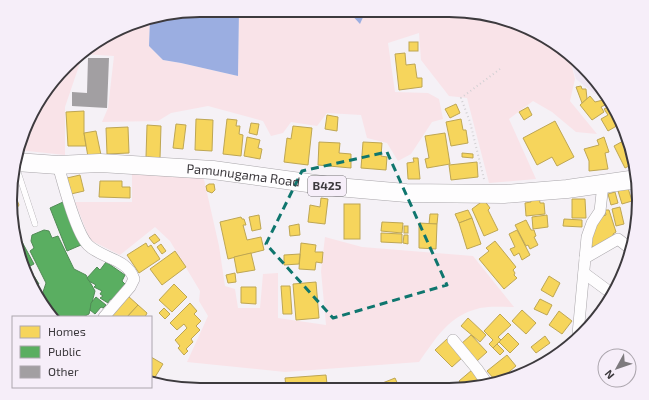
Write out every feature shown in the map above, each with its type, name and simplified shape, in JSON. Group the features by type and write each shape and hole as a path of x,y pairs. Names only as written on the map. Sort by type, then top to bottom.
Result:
{"main road":[{"name":"Pamunugama Road","path":"21,162 58,165 100,163 213,170 344,188 406,193 504,194 567,189 631,180"}],"street":[{"path":"58,165 77,226 88,245 123,265 131,271 134,279 105,316"},
{"path":"579,329 587,237 592,223 600,211 604,184"},
{"path":"585,258 618,239 626,246"},
{"path":"584,273 608,291"},
{"path":"453,340 484,379"}],"lane":[{"path":"19,176 34,224"}],"path":[{"path":"487,194 470,122 461,98 500,69"}],"highlighted area":[{"path":"387,152 447,285 333,318 266,244 302,171"}],"shaded area":[{"path":"239,17 461,17 496,23 519,31 551,48 570,62 575,79 570,101 597,134 576,132 552,112 533,101 509,119 536,179 489,183 467,98 449,96 421,60 419,33 388,43 395,92 428,93 439,99 443,119 432,122 411,154 398,161 387,143 367,138 361,115 327,113 317,126 291,122 283,133 271,136 263,121 208,106 171,113 158,121 102,122 108,108 114,56 90,54 119,36 150,24 149,46 163,60 238,76"},
{"path":"81,61 65,107 65,155 24,151 36,119 48,98 62,79"},
{"path":"572,64 587,79 598,94 595,94 576,79"},
{"path":"132,170 203,175 219,246 225,286 235,289 238,308 260,308 263,274 278,273 278,318 326,325 321,271 325,237 362,247 473,256 514,307 480,308 460,316 444,329 419,362 285,372 187,362 208,316 199,301 200,291 170,241 155,227 120,255 90,240 75,202 132,202"}],"water":[{"path":"188,17 239,17 238,76 163,60 149,46 150,24 153,23"},
{"path":"354,17 363,17 360,24"}],"building: Homes":[{"path":"409,42 418,42 418,51 409,51"},
{"path":"405,53 406,65 415,64 417,78 422,78 422,87 399,90 395,54"},
{"path":"581,86 582,89 586,89 587,99 582,103 576,87"},
{"path":"590,96 595,102 602,100 605,105 601,107 604,112 592,120 580,105"},
{"path":"456,104 460,113 450,118 445,109"},
{"path":"528,107 532,115 524,120 519,112"},
{"path":"606,108 616,126 608,131 601,119 608,115 604,109"},
{"path":"84,111 84,133 86,146 68,146 66,112"},
{"path":"327,115 338,117 337,131 325,129"},
{"path":"196,119 213,120 212,151 195,150"},
{"path":"227,119 237,120 236,126 240,126 239,134 243,135 241,156 223,154"},
{"path":"461,119 463,130 466,130 468,143 451,146 446,122"},
{"path":"555,121 574,157 557,166 552,157 537,165 523,138"},
{"path":"251,123 259,124 257,135 249,133"},
{"path":"176,124 186,125 183,149 173,148"},
{"path":"147,125 161,126 160,158 146,157"},
{"path":"293,126 312,128 308,165 284,162 287,138 291,139"},
{"path":"128,127 129,153 107,154 106,128"},
{"path":"96,131 101,155 88,157 84,133"},
{"path":"445,133 450,164 427,168 425,159 429,158 425,136"},
{"path":"247,137 260,140 258,148 262,149 260,159 244,156"},
{"path":"604,137 609,152 605,153 608,169 589,171 589,161 584,149 599,145 597,140"},
{"path":"319,142 340,143 339,153 351,154 351,168 318,165"},
{"path":"363,142 382,143 381,156 387,157 386,170 361,168"},
{"path":"622,142 628,166 625,168 614,146"},
{"path":"462,153 473,154 473,158 462,157"},
{"path":"413,158 418,158 420,179 408,179 407,163 414,162"},
{"path":"477,162 478,177 451,180 449,165"},
{"path":"80,175 84,191 71,194 67,178"},
{"path":"100,181 122,181 122,187 130,187 130,198 99,197"},
{"path":"209,184 214,184 215,190 212,193 207,191 206,186"},
{"path":"628,188 632,201 622,204 618,191"},
{"path":"615,192 618,203 611,205 608,194"},
{"path":"539,196 540,203 544,203 545,214 526,216 525,203 531,202 530,197"},
{"path":"321,198 328,199 325,224 308,222 310,205 320,207"},
{"path":"572,199 585,199 586,218 572,218"},
{"path":"484,200 490,208 488,210 498,230 484,236 472,209"},
{"path":"344,204 360,204 360,239 344,239"},
{"path":"620,207 624,224 616,226 612,209"},
{"path":"468,210 472,218 459,223 455,214"},
{"path":"605,210 609,210 616,232 613,234 614,237 593,249 589,238 599,217 606,215"},
{"path":"430,214 438,214 437,224 429,224"},
{"path":"259,215 261,229 252,231 249,217"},
{"path":"547,215 548,227 533,229 532,217"},
{"path":"241,217 244,219 246,225 243,225 247,240 261,237 264,250 228,259 220,222"},
{"path":"472,218 481,244 467,249 459,223"},
{"path":"564,219 582,220 582,227 563,226"},
{"path":"526,220 531,230 534,230 536,236 534,237 538,245 530,249 528,245 526,246 515,225"},
{"path":"382,222 403,223 402,233 381,231"},
{"path":"419,223 437,224 436,249 419,248"},
{"path":"299,224 300,235 290,236 289,226"},
{"path":"404,226 408,226 408,233 404,233"},
{"path":"517,230 530,255 522,260 519,253 514,256 510,249 515,247 509,234"},
{"path":"381,233 402,234 402,243 381,242"},
{"path":"155,234 160,240 154,244 149,238"},
{"path":"404,235 408,235 408,244 403,243"},
{"path":"495,241 516,267 513,270 515,273 514,275 517,278 504,289 479,259 489,251 486,248"},
{"path":"146,243 148,247 151,245 160,259 139,273 127,255"},
{"path":"301,243 316,245 315,252 323,252 322,263 316,262 315,270 299,269"},
{"path":"161,244 166,251 162,254 157,247"},
{"path":"175,251 186,267 162,285 150,269"},
{"path":"251,253 255,270 237,273 234,257"},
{"path":"300,254 299,264 284,265 284,255"},
{"path":"235,273 236,282 228,283 226,275"},
{"path":"549,276 560,283 553,297 541,290"},
{"path":"316,282 319,318 296,320 293,284"},
{"path":"174,284 187,297 172,312 159,300"},
{"path":"281,286 290,286 292,314 283,314"},
{"path":"241,287 256,287 256,304 241,303"},
{"path":"128,296 138,305 128,316 113,316 111,314"},
{"path":"540,299 552,305 547,315 534,309"},
{"path":"190,303 197,311 194,314 201,321 196,326 200,330 191,339 193,342 186,349 188,351 184,355 178,348 180,346 175,340 187,328 184,324 177,330 170,323"},
{"path":"138,305 147,313 146,316 128,316"},
{"path":"164,308 170,314 165,319 159,313"},
{"path":"522,310 536,323 526,334 512,321"},
{"path":"559,311 572,321 562,334 549,325"},
{"path":"500,314 511,325 498,337 501,340 493,348 489,344 493,340 484,331"},
{"path":"468,318 486,335 480,342 461,326"},
{"path":"508,333 519,344 510,353 499,342"},
{"path":"471,335 487,352 477,361 461,344"},
{"path":"545,336 550,343 536,353 531,347"},
{"path":"447,339 463,357 452,367 435,350"},
{"path":"497,344 504,351 500,355 493,348"},
{"path":"507,355 516,366 508,373 493,378 487,371"},
{"path":"152,358 163,364 155,377 152,377"},
{"path":"472,370 479,379 461,383 459,381"},
{"path":"326,375 327,383 286,383 285,378"},
{"path":"395,378 397,383 382,383"}],"building: Public":[{"path":"63,202 81,245 67,251 50,208"},
{"path":"44,230 49,231 52,238 58,236 74,269 86,275 95,291 89,314 85,316 59,316 48,302 43,293 46,283 30,251 34,248 31,241 32,235"},
{"path":"22,242 34,264 30,266"},
{"path":"106,262 125,275 122,281 125,284 108,303 100,298 103,296 100,294 102,291 94,287 96,285 87,278 97,267 100,270"},
{"path":"96,297 106,305 103,308 101,307 95,314 90,310 91,303"}],"building: Other":[{"path":"88,58 109,58 107,108 72,106 72,92 87,93"}]}
